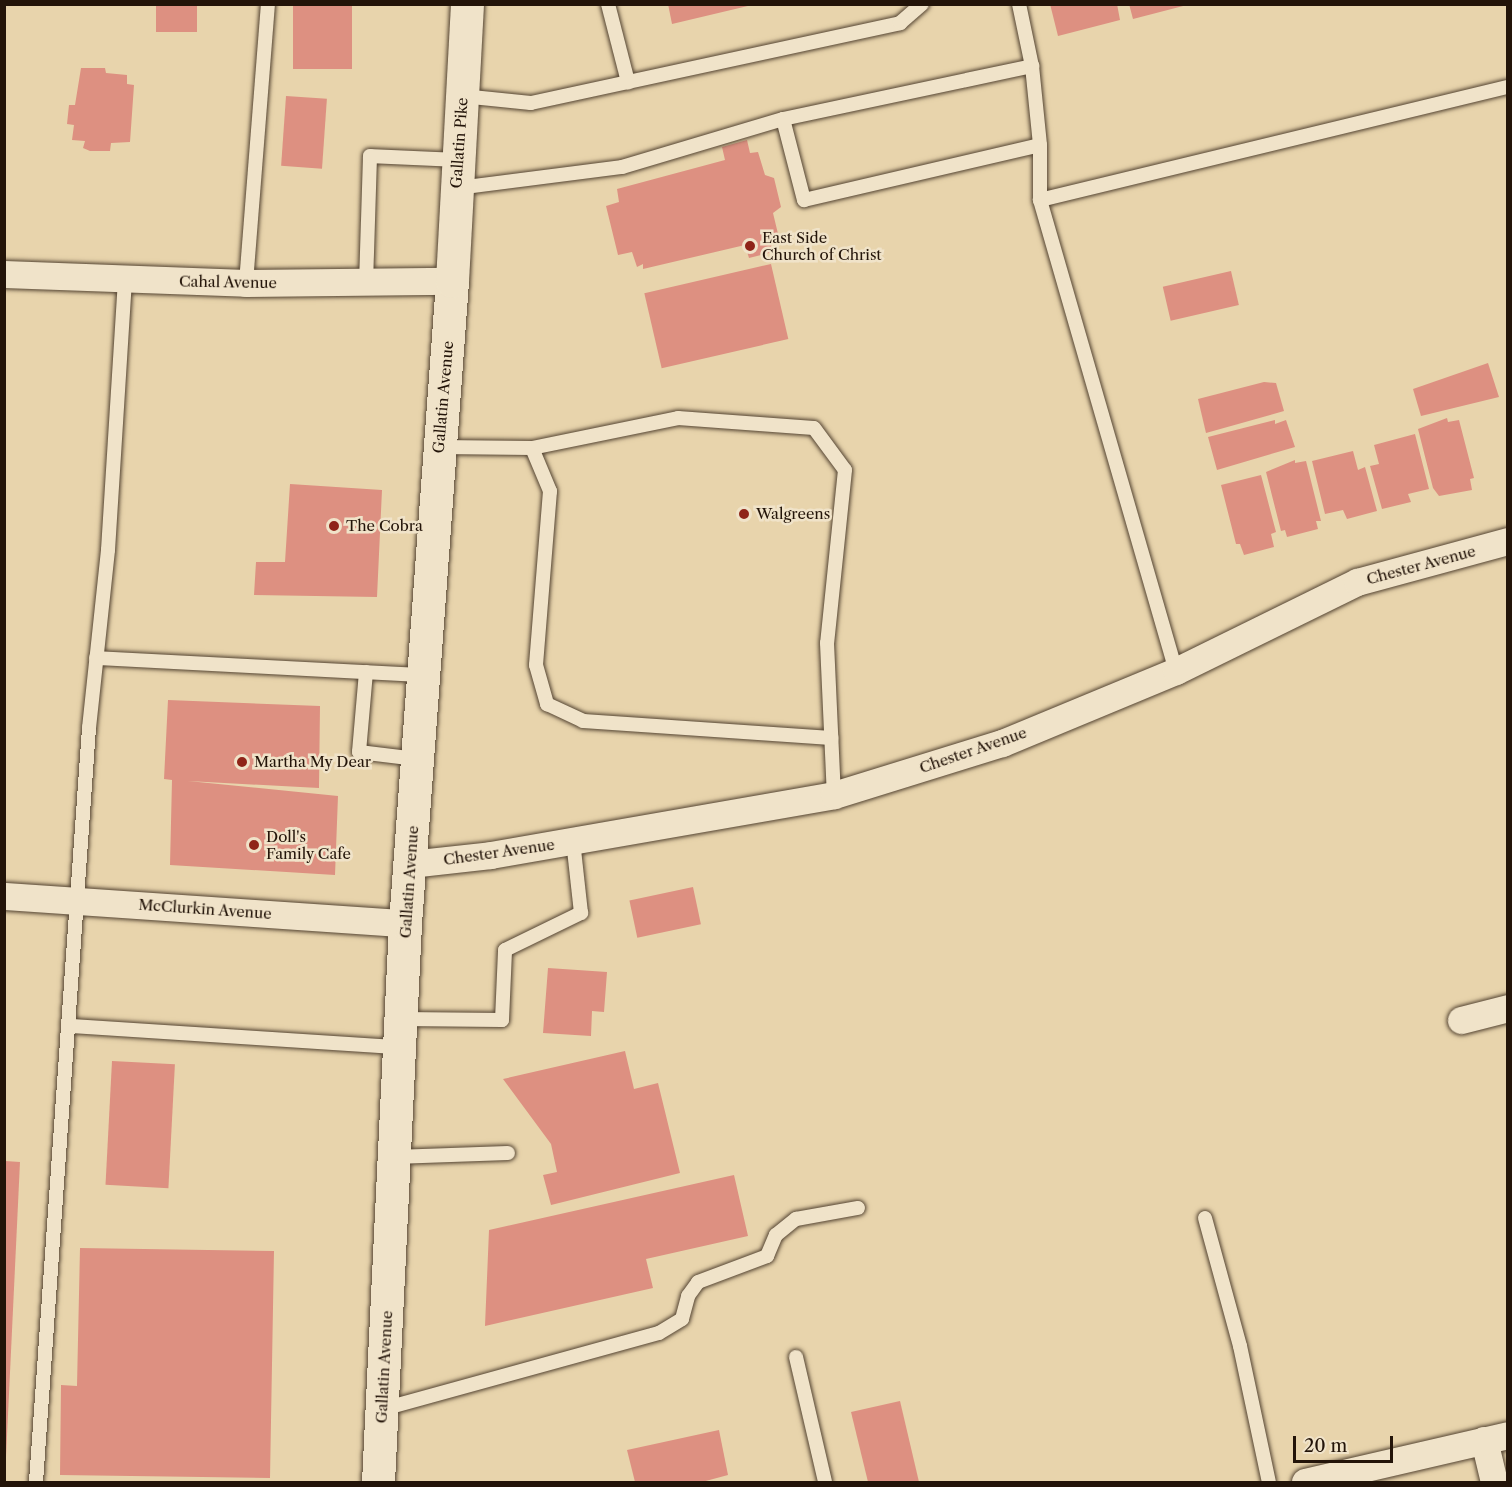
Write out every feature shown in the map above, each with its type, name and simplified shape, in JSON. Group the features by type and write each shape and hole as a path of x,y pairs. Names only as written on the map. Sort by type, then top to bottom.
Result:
{"main road":[{"name":"Gallatin Pike","path":"452,282 467,4"},
{"name":"Gallatin Avenue","path":"378,1482 405,923 452,282"}],"street":[{"name":"Cahal Avenue","path":"4,274 246,283 452,282"},
{"name":"Chester Avenue","path":"410,864 573,841 834,795 1002,743 1176,671 1357,582 1508,541"},
{"name":"McClurkin Avenue","path":"4,896 405,923"},
{"path":"1461,1020 1508,1008"},
{"path":"1305,1482 1496,1438 1494,1482"}],"lane":[{"path":"246,283 268,4"},
{"path":"608,4 628,82"},
{"path":"462,96 531,103 900,23 922,4"},
{"path":"1019,4 1032,66 1040,146 1040,200 1176,671"},
{"path":"366,284 370,156 457,174 622,167 783,119 1032,66"},
{"path":"1040,200 1508,87"},
{"path":"783,119 804,200 1040,146"},
{"path":"36,1482 71,1026 77,901 96,658 108,550 125,279"},
{"path":"439,447 532,448 678,418 814,428 845,470 827,643 834,795"},
{"path":"532,448 550,491 536,665 547,704 583,721 831,738"},
{"path":"96,658 423,675"},
{"path":"366,672 359,752 417,759"},
{"path":"71,1026 400,1033 502,1020 505,950 581,913 573,841"},
{"path":"394,1157 508,1153"},
{"path":"383,1409 659,1333 681,1319 688,1296 698,1282 767,1256 776,1235 796,1219 858,1208"},
{"path":"1205,1218 1240,1346 1269,1482"},
{"path":"796,1358 825,1482"}],"building":[{"path":"156,4 197,4 197,32 156,32"},
{"path":"293,4 352,4 352,69 293,69"},
{"path":"668,4 752,4 752,5 672,24"},
{"path":"1050,4 1117,4 1120,20 1058,36"},
{"path":"1129,4 1187,4 1187,5 1133,19"},
{"path":"81,68 105,68 106,73 127,75 127,84 134,85 130,142 111,143 110,151 90,151 83,148 85,141 72,140 74,125 67,124 69,105 75,105"},
{"path":"286,96 327,99 322,169 281,166"},
{"path":"747,140 750,153 758,152 765,175 774,178 781,207 773,213 779,238 770,239 773,252 749,258 745,245 643,269 643,264 637,267 632,252 618,255 606,206 619,202 617,189 725,160 722,147"},
{"path":"771,264 788,339 662,368 644,293"},
{"path":"1231,271 1239,305 1171,321 1163,287"},
{"path":"1488,363 1499,397 1421,416 1413,389"},
{"path":"1264,382 1276,383 1284,411 1206,433 1198,399"},
{"path":"1447,418 1448,422 1459,420 1474,478 1470,479 1472,490 1439,496 1433,488 1418,429"},
{"path":"1275,420 1275,424 1286,420 1295,447 1217,470 1208,437"},
{"path":"1415,434 1429,489 1408,494 1411,502 1382,509 1370,466 1379,464 1374,445"},
{"path":"1353,451 1358,470 1365,467 1377,511 1347,519 1343,510 1325,514 1312,461"},
{"path":"1295,460 1295,463 1306,461 1321,521 1316,521 1318,529 1287,537 1285,530 1281,531 1266,472"},
{"path":"1261,475 1276,532 1271,534 1274,547 1244,555 1240,544 1236,544 1221,485"},
{"name":"The Cobra","path":"290,484 382,490 377,597 254,595 256,562 285,562"},
{"path":"168,700 320,706 319,788 188,781 338,796 335,875 170,865 172,780 164,779"},
{"path":"693,887 701,924 637,938 629,901"},
{"path":"548,968 607,972 604,1012 592,1011 591,1036 543,1033"},
{"path":"625,1051 634,1089 658,1083 680,1173 551,1205 543,1175 557,1172 551,1144 503,1079"},
{"path":"112,1061 175,1064 168,1188 106,1185"},
{"path":"5,1161 20,1162 6,1457 5,1457"},
{"path":"734,1175 748,1236 646,1259 653,1288 485,1326 489,1230"},
{"path":"80,1248 274,1251 270,1478 60,1475 61,1385 77,1386"},
{"path":"900,1401 919,1482 868,1482 851,1412"},
{"path":"719,1430 728,1475 702,1482 635,1482 627,1450"}],"place":[{"name":"East Side Church of Christ","path":"750,246"},
{"name":"Walgreens","path":"744,514"},
{"name":"The Cobra","path":"334,526"},
{"name":"Martha My Dear","path":"242,762"},
{"name":"Doll's Family Cafe","path":"254,845"}]}
